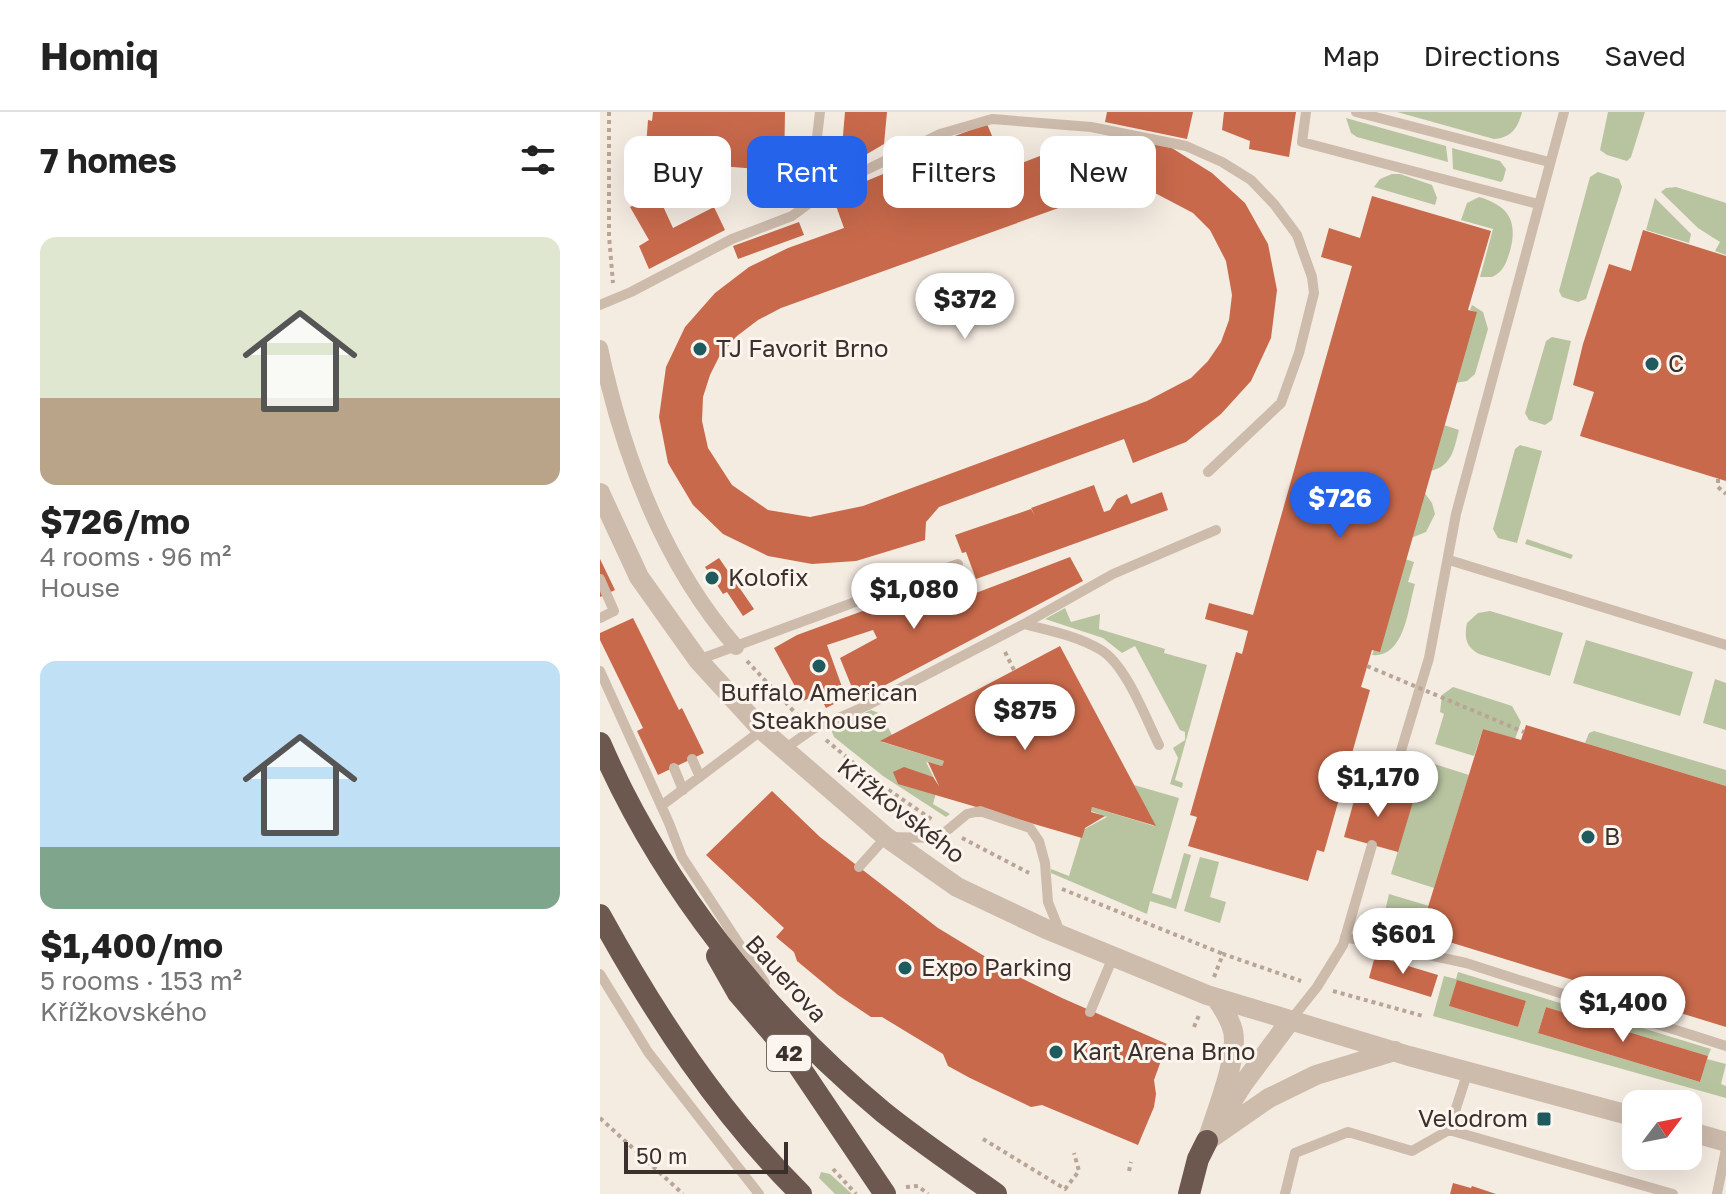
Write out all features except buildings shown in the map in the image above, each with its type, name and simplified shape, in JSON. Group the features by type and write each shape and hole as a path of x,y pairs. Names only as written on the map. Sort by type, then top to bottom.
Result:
{"highway":[{"name":"Bauerova","path":"600,743 640,824 696,911 748,978 791,1026 885,1113 996,1194"},
{"name":"42","path":"696,911 738,993 792,1056 892,1192"},
{"path":"600,915 656,1010 715,1095 800,1193"},
{"path":"1189,1193 1198,1159 1207,1141"}],"street":[{"path":"600,348 621,434 651,515 688,583 736,647"},
{"name":"Křížkovského","path":"601,502 639,577 698,660 762,730 886,837 957,887 1061,936 1212,996 1290,1021 1622,1113"},
{"path":"1207,1141 1235,1049 1226,1013 1212,996"},
{"path":"1207,1141 1243,1084 1290,1021"},
{"path":"1207,1141 1269,1098 1316,1075 1395,1051"},
{"path":"1702,1135 1726,1142"}],"lane":[{"path":"817,136 820,112"},
{"path":"1306,112 1302,142 1538,204"},
{"path":"1356,112 1549,162"},
{"path":"1388,794 1429,658 1456,514 1564,112"},
{"path":"600,305 732,239 792,216 831,187 940,134 992,119 1091,127 1186,146 1222,162 1251,180 1274,204 1297,235 1312,277 1314,293 1299,353 1281,403 1208,472"},
{"path":"782,750 813,729 866,706 1113,574 1216,530"},
{"path":"1449,560 1726,645"},
{"path":"698,660 958,564"},
{"path":"600,579 614,611 600,618"},
{"path":"1024,624 1071,637 1103,651 1120,669 1159,745"},
{"path":"600,671 682,857 791,1026"},
{"path":"622,717 635,710"},
{"path":"661,806 762,730"},
{"path":"692,759 700,777"},
{"path":"674,768 683,790"},
{"path":"859,867 886,837 938,838 967,814 980,811 1030,828 1039,841 1045,863 1048,902 1061,936"},
{"path":"1290,1021 1317,987 1345,937 1372,845"},
{"path":"1345,937 1466,963 1726,1046"},
{"path":"1090,1012 1113,957"},
{"path":"600,974 648,1052 759,1194"},
{"path":"1285,1194 1295,1153 1348,1132 1412,1151 1449,1130 1468,1071"},
{"path":"1449,1130 1673,1194"},
{"path":"1717,1194 1726,1149"}],"path":[{"path":"609,112 609,236 614,292"},
{"path":"600,119 608,120"},
{"path":"1718,479 1718,487 1726,494"},
{"path":"1367,666 1524,732"},
{"path":"1194,1027 1212,996 1223,954 1317,987 1423,1016"},
{"path":"600,1118 683,1194"},
{"path":"983,1139 1063,1191 1079,1171 1074,1153"},
{"path":"1129,1171 1131,1162"},
{"path":"833,1169 856,1194"},
{"path":"892,1192 918,1186 928,1194"}],"green space":[{"path":"1397,112 1522,112 1513,131 1505,137 1494,139"},
{"path":"1608,112 1645,112 1627,161 1600,150"},
{"path":"1346,118 1446,146 1448,162 1357,137 1351,133"},
{"path":"1452,148 1500,161 1506,169 1503,180 1453,169"},
{"path":"1598,172 1619,179 1622,187 1586,299 1578,302 1562,297 1559,291 1590,177"},
{"path":"1392,174 1432,185 1437,198 1435,205 1374,187 1380,179"},
{"path":"1676,187 1726,203 1726,255 1715,251 1720,242 1698,228 1661,192"},
{"path":"1479,197 1498,205 1512,223 1507,260 1492,277 1480,277 1493,229 1461,220 1467,203"},
{"path":"1655,198 1691,234 1689,243 1646,230"},
{"path":"1472,305 1483,312 1488,329 1475,374 1467,381 1455,383 1476,312 1470,310"},
{"path":"1552,337 1571,341 1552,420 1545,425 1529,420 1525,413 1546,341"},
{"path":"1444,425 1459,430 1454,450 1444,465 1430,471"},
{"path":"1520,445 1542,451 1517,543 1498,538 1493,529 1515,449"},
{"path":"1424,492 1435,514 1426,532 1411,538"},
{"path":"1527,539 1573,555 1571,559 1525,544"},
{"path":"1405,559 1414,562 1408,582 1415,584 1403,630 1392,649 1372,655 1374,650 1379,651"},
{"path":"1065,608 1071,622 1100,614 1099,629 1207,665 1175,780 1183,783 1182,788 1170,784 1178,758 1173,748 1185,740 1185,732 1180,730 1135,646 1122,653 1103,638 1045,619"},
{"path":"1490,611 1563,633 1550,676 1479,654 1471,648 1466,638 1467,623 1478,613"},
{"path":"1586,640 1693,672 1680,716 1573,683"},
{"path":"1715,679 1726,683 1726,730 1703,723"},
{"path":"1453,687 1512,706 1521,722 1515,739 1483,729 1474,756 1435,744 1444,714 1440,712 1442,695"},
{"path":"871,710 881,714 892,735 882,742 944,761 942,766 926,762 938,786 933,804 950,814 946,817 883,776 834,737 834,727"},
{"path":"1594,731 1726,770 1726,786 1585,743 1589,733"},
{"path":"1425,761 1469,775 1434,888 1391,874"},
{"path":"1134,785 1179,798 1152,893 1171,899 1184,853 1191,855 1176,909 1150,901 1147,914 1051,873 1051,869 1069,876 1083,830 1107,817 1091,811 1092,807 1154,826"},
{"path":"1200,857 1219,862 1210,897 1226,902 1220,923 1184,911"},
{"path":"1389,894 1429,906 1419,937 1412,941 1381,928"},
{"path":"1458,972 1711,1049 1708,1056 1546,1007 1538,1033 1700,1082 1707,1059 1726,1064 1721,1084 1726,1086 1726,1098 1433,1016 1444,976 1456,979","holes":["1526,1001 1518,1027 1449,1006"]},
{"path":"821,1172 830,1174 852,1194 835,1194 819,1178"}],"place":[{"name":"TJ Favorit Brno","path":"700,349"},
{"name":"C","path":"1652,364"},
{"name":"Kolofix","path":"712,578"},
{"name":"Buffalo American Steakhouse","path":"819,666"},
{"name":"B","path":"1588,837"},
{"name":"Expo Parking","path":"905,968"},
{"name":"Kart Arena Brno","path":"1056,1052"},
{"name":"Velodrom","path":"1544,1119"}]}
